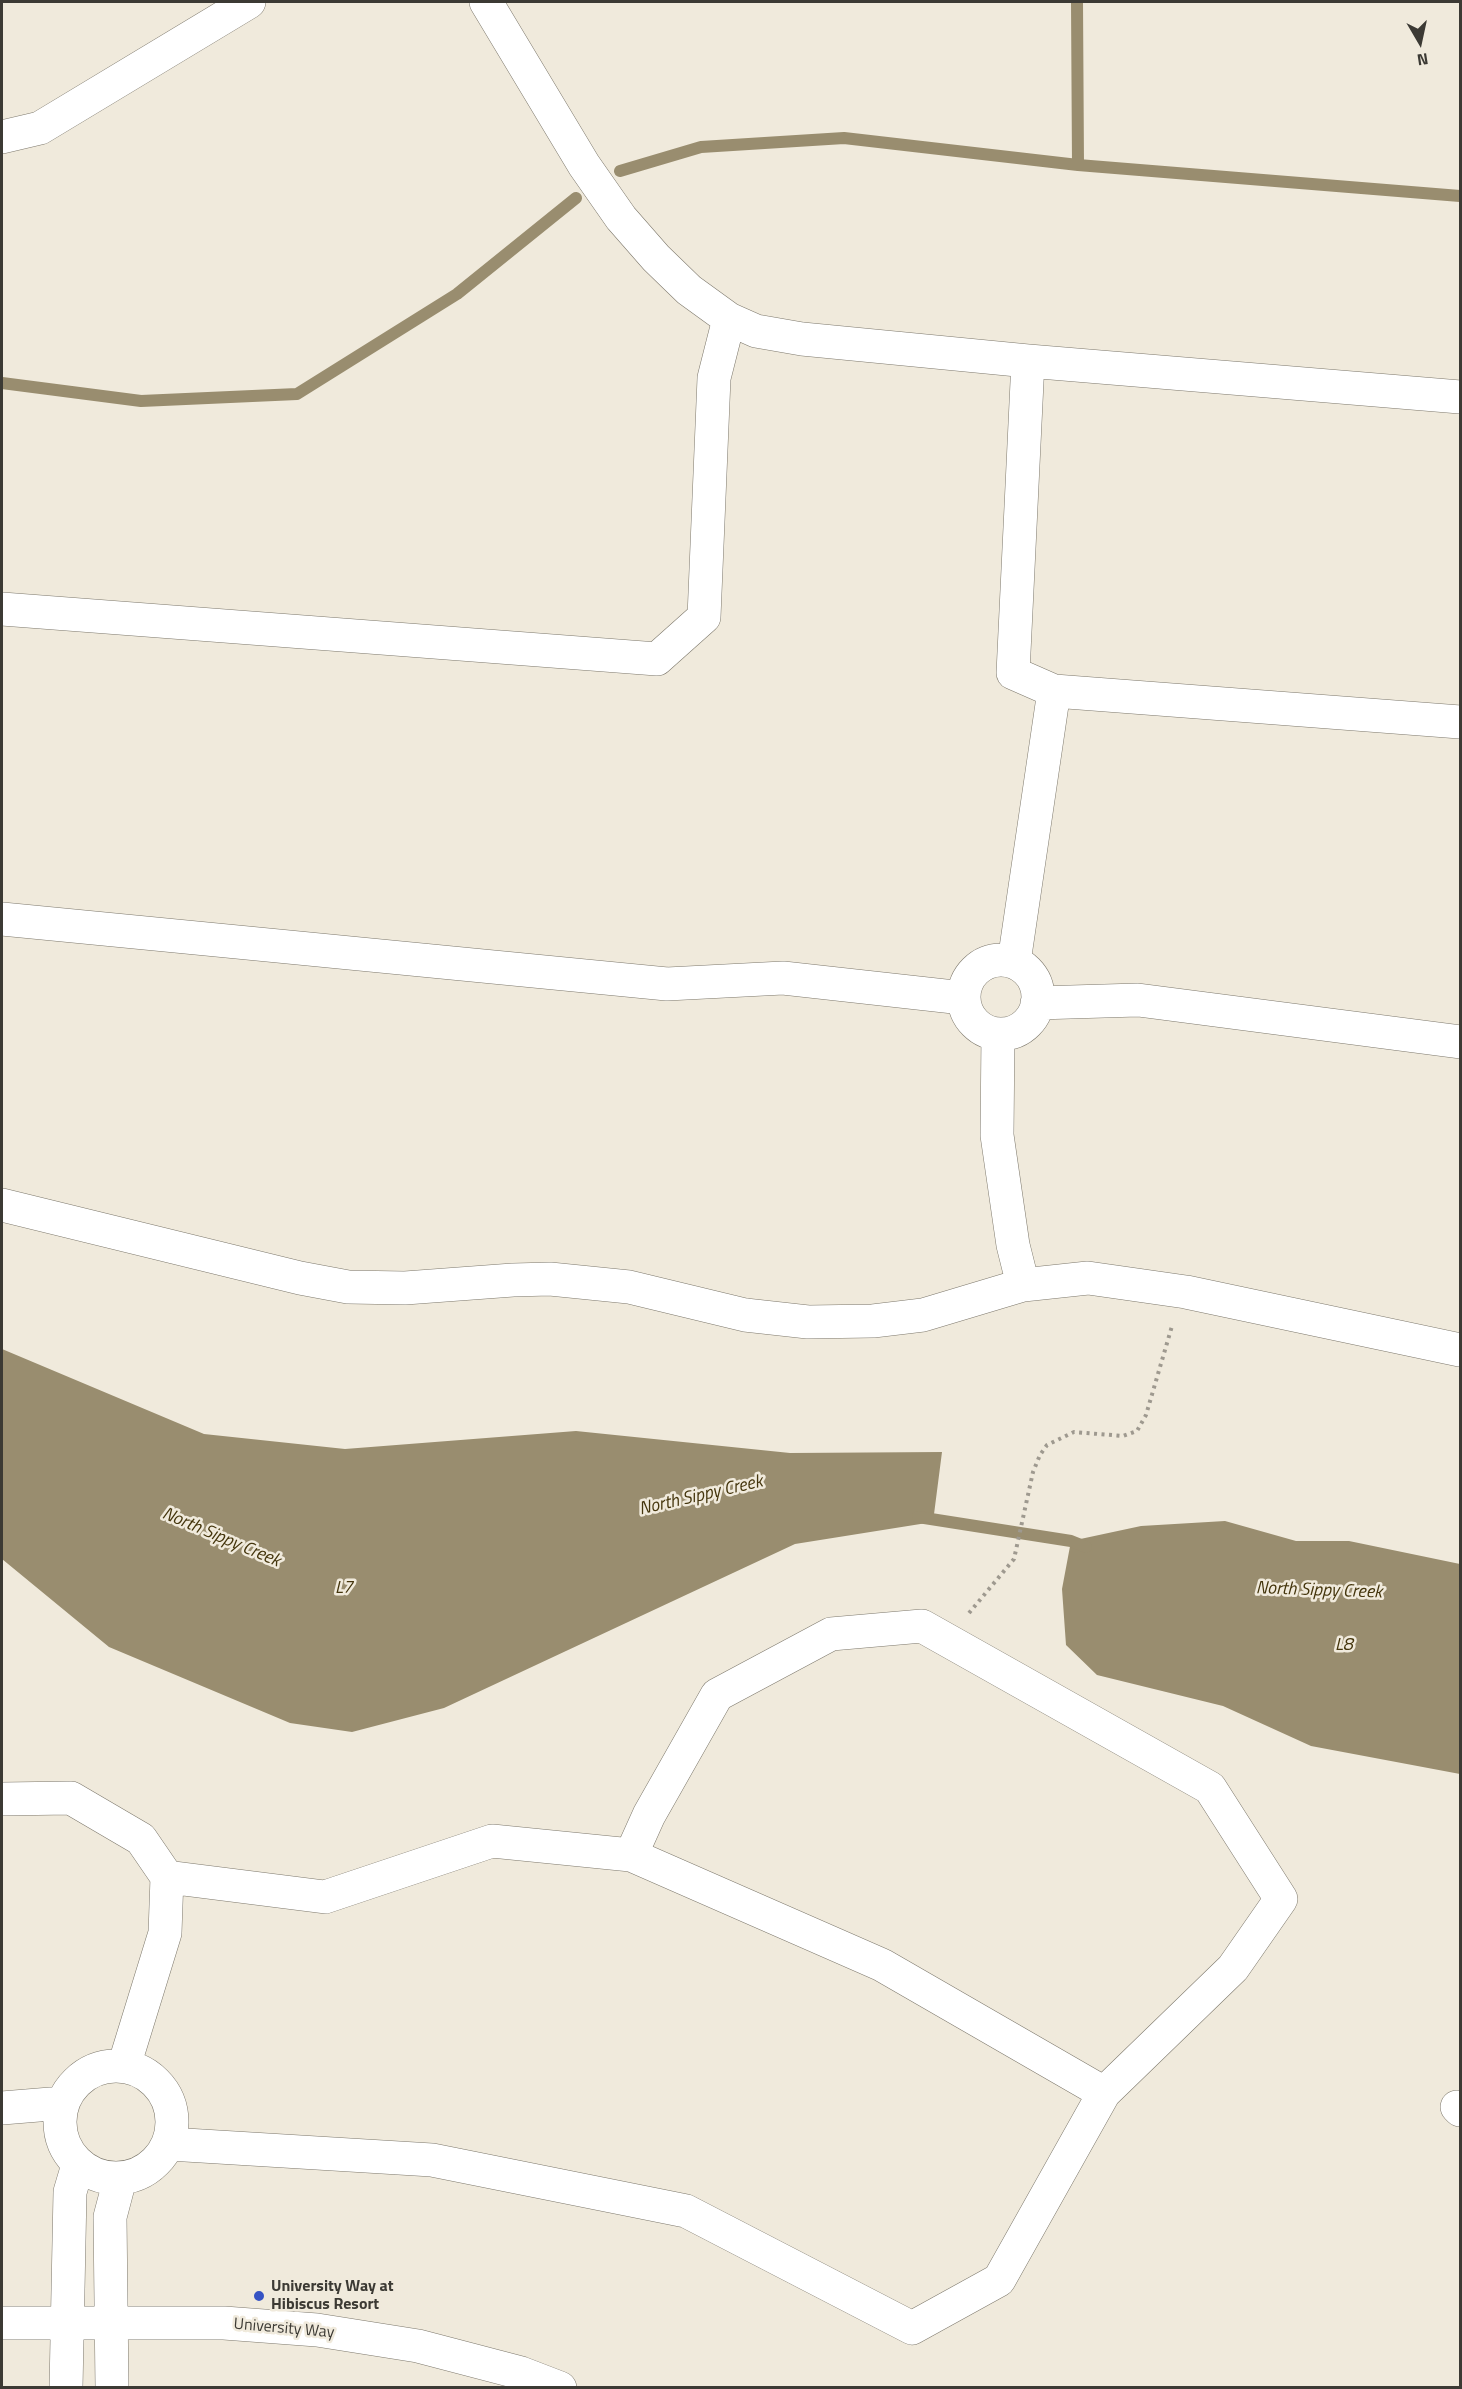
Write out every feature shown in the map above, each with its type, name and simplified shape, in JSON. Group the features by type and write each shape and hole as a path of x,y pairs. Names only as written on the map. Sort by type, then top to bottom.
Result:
{"street":[{"path":"2,137 40,128 249,2"},
{"path":"486,2 578,155 621,218 656,258 689,290 729,319 756,331 802,339 1028,361 1461,397"},
{"path":"2,609 657,659 704,617 714,378 729,319"},
{"path":"1028,361 1012,673 1053,691 1461,722"},
{"path":"1014,962 1053,691"},
{"path":"2,919 667,984 783,978 963,998"},
{"path":"990,962 1014,962 1030,974 1038,993 1033,1016 1024,1027 1011,1033 998,1034 985,1031 974,1023 966,1011 963,998 965,986 979,967 990,962"},
{"path":"1037,1004 1137,1000 1461,1042"},
{"path":"998,1034 997,1135 1013,1245 1023,1285"},
{"path":"2,1205 300,1278 348,1287 405,1288 513,1280 550,1280 628,1287 745,1315 808,1322 873,1321 922,1315 1023,1285 1088,1278 1186,1292 1461,1350"},
{"path":"169,2144 432,2160 686,2211 912,2328 999,2280 1104,2093 1233,1968 1281,1899 1210,1788 922,1626 831,1634 717,1695 649,1815 631,1855"},
{"path":"2,1799 71,1798 141,1839 167,1877 165,1934 124,2066"},
{"path":"167,1877 325,1897 492,1841 631,1855 882,1965 1104,2093"},
{"path":"124,2066 142,2072 157,2083 168,2099 173,2120 169,2144 155,2164 139,2175 120,2179 104,2178 78,2165 64,2146 59,2127 63,2103 73,2086 87,2073 106,2067 124,2066"},
{"path":"2,2108 63,2103"},
{"path":"66,2388 70,2192 78,2165"},
{"path":"112,2388 110,2217 120,2179"},
{"name":"University Way","path":"2,2322 224,2323 318,2330 418,2346 521,2373 560,2388"}],"path":[{"path":"922,1626 967,1616 1014,1559 1033,1472 1047,1445 1074,1432 1123,1436 1137,1431 1146,1415 1169,1335 1186,1292"}],"water":[{"name":"L7","path":"2,1349 204,1434 345,1449 576,1431 790,1453 942,1452 933,1522 795,1544 444,1708 352,1732 290,1723 109,1647 2,1559"},
{"name":"L8","path":"1225,1521 1296,1541 1349,1541 1460,1564 1460,1774 1311,1746 1223,1706 1097,1675 1066,1645 1062,1589 1071,1541 1141,1526"}],"waterway":[{"path":"1077,2 1078,165"},
{"path":"620,171 701,147 844,138 1078,165 1460,196"},
{"path":"2,383 141,401 297,394 457,294 576,198"},
{"name":"North Sippy Creek","path":"918,1517 1071,1541 1086,1547"}],"place":[{"name":"University Way at Hibiscus Resort","path":"259,2296"}]}
